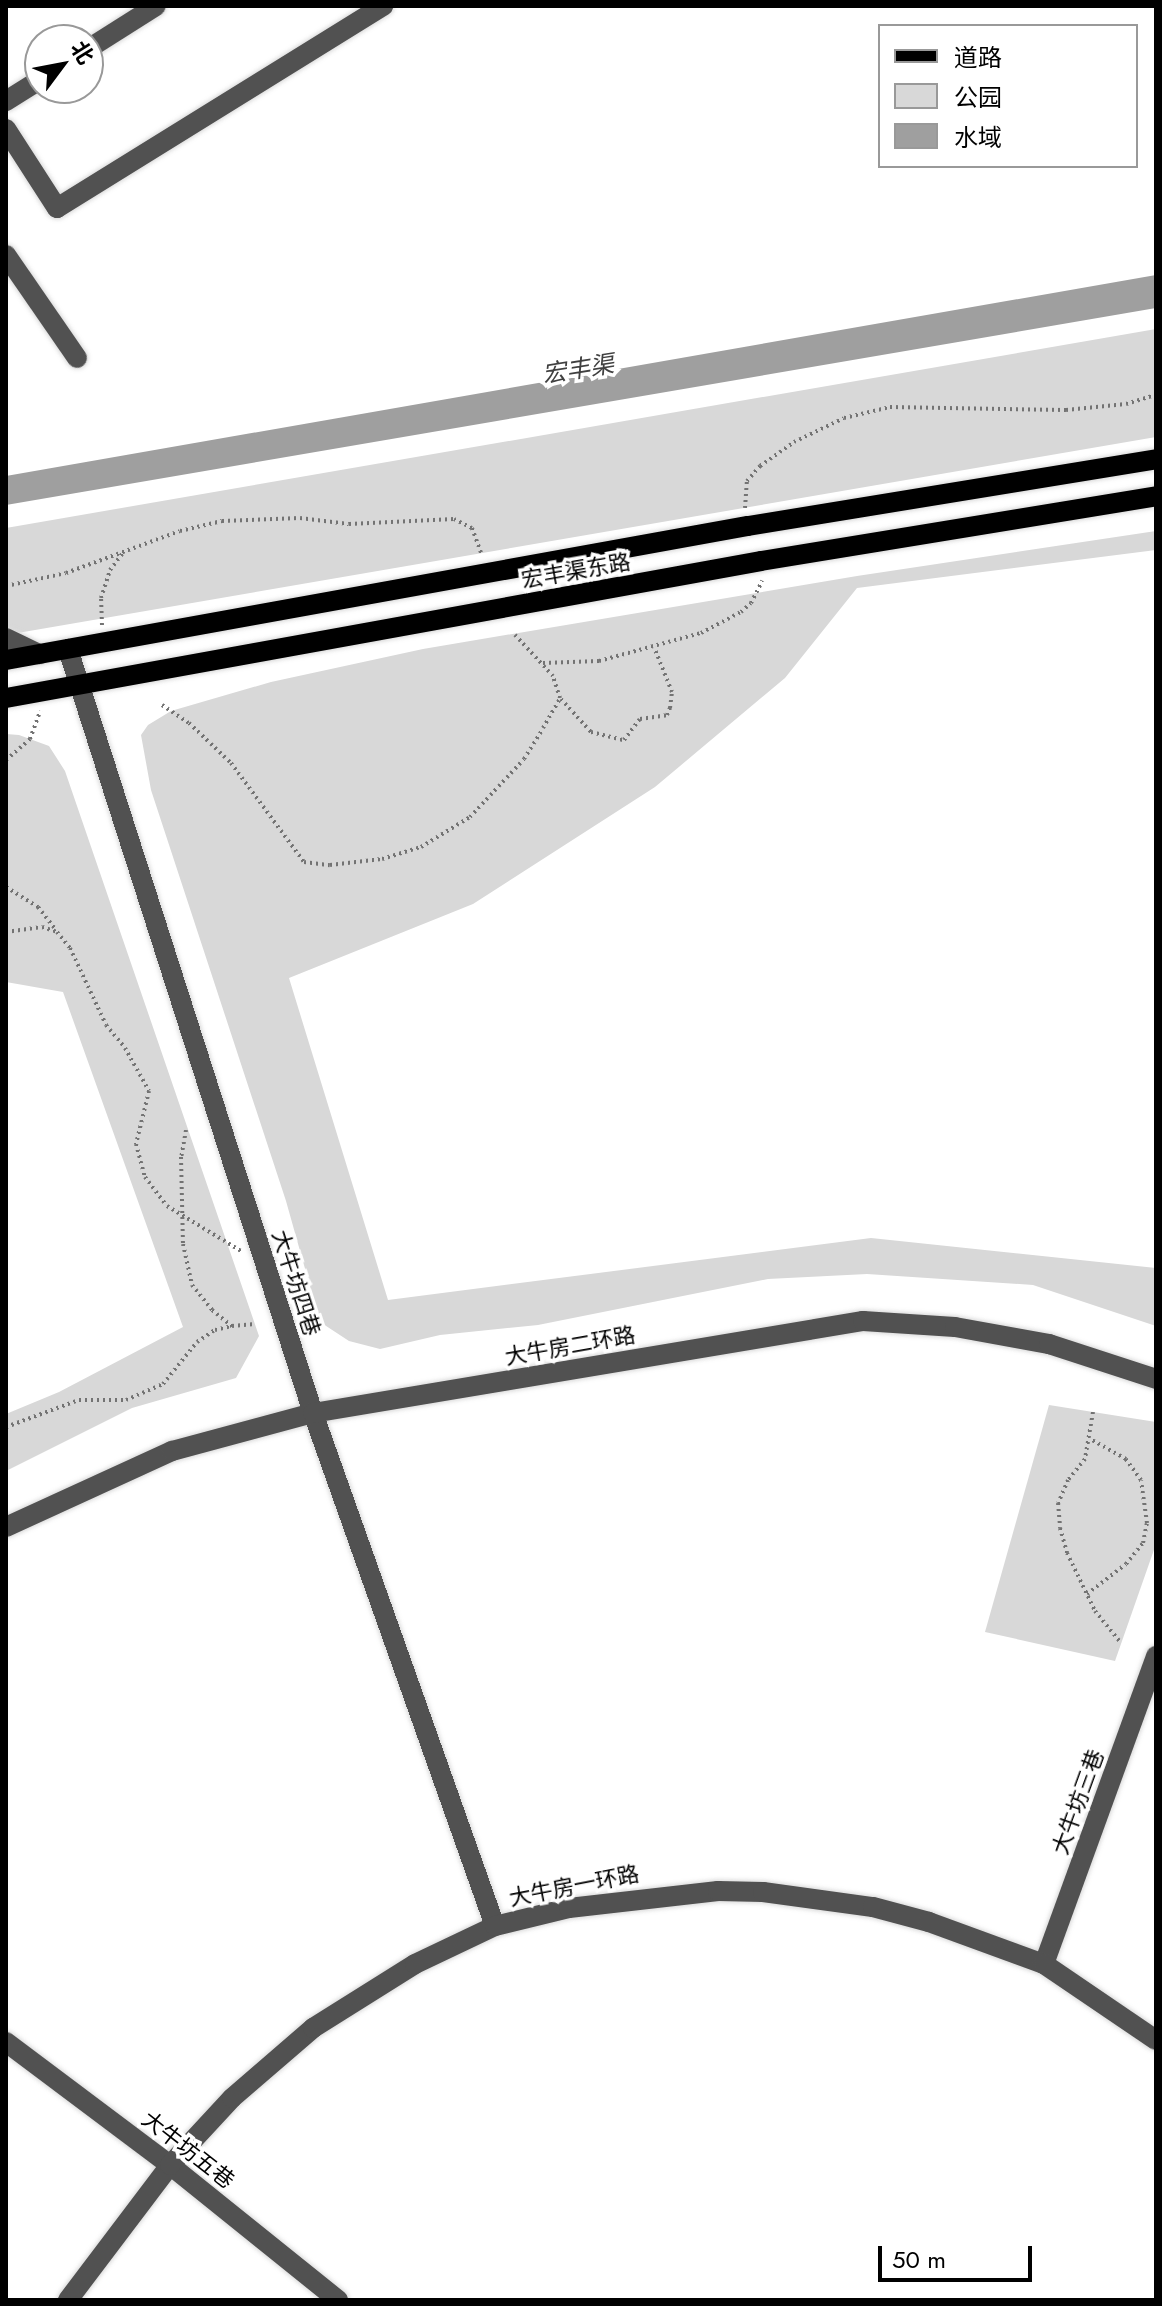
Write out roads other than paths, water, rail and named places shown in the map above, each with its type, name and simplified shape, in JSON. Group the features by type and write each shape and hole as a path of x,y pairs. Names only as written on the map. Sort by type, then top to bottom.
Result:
{"main road":[{"name":"宏丰渠东路","path":"6,660 748,526 1156,459"},
{"name":"宏丰渠东路","path":"6,698 77,688 761,561 1156,496"}],"street":[{"path":"104,39 156,6"},
{"path":"6,129 57,208 383,6"},
{"path":"6,101 24,90"},
{"path":"6,255 77,358"},
{"path":"6,638 39,654"},
{"name":"大牛坊四巷","path":"68,649 77,688 313,1413 495,1926"},
{"name":"大牛房二环路","path":"6,1527 172,1451 313,1413 863,1321 955,1327 1049,1344 1156,1379"},
{"name":"大牛坊三巷","path":"1044,1964 1156,1656"},
{"name":"大牛房一环路","path":"68,2300 170,2165 232,2098 313,2028 415,1964 495,1926 608,1902 718,1891 763,1892 873,1907 929,1922 1044,1964 1156,2040"},
{"name":"大牛坊五巷","path":"6,2042 170,2165 338,2300"}],"water":[{"path":"1156,275 1156,308 6,505 6,476"}],"water label":[{"name":"宏丰渠","path":"578,369"}]}
